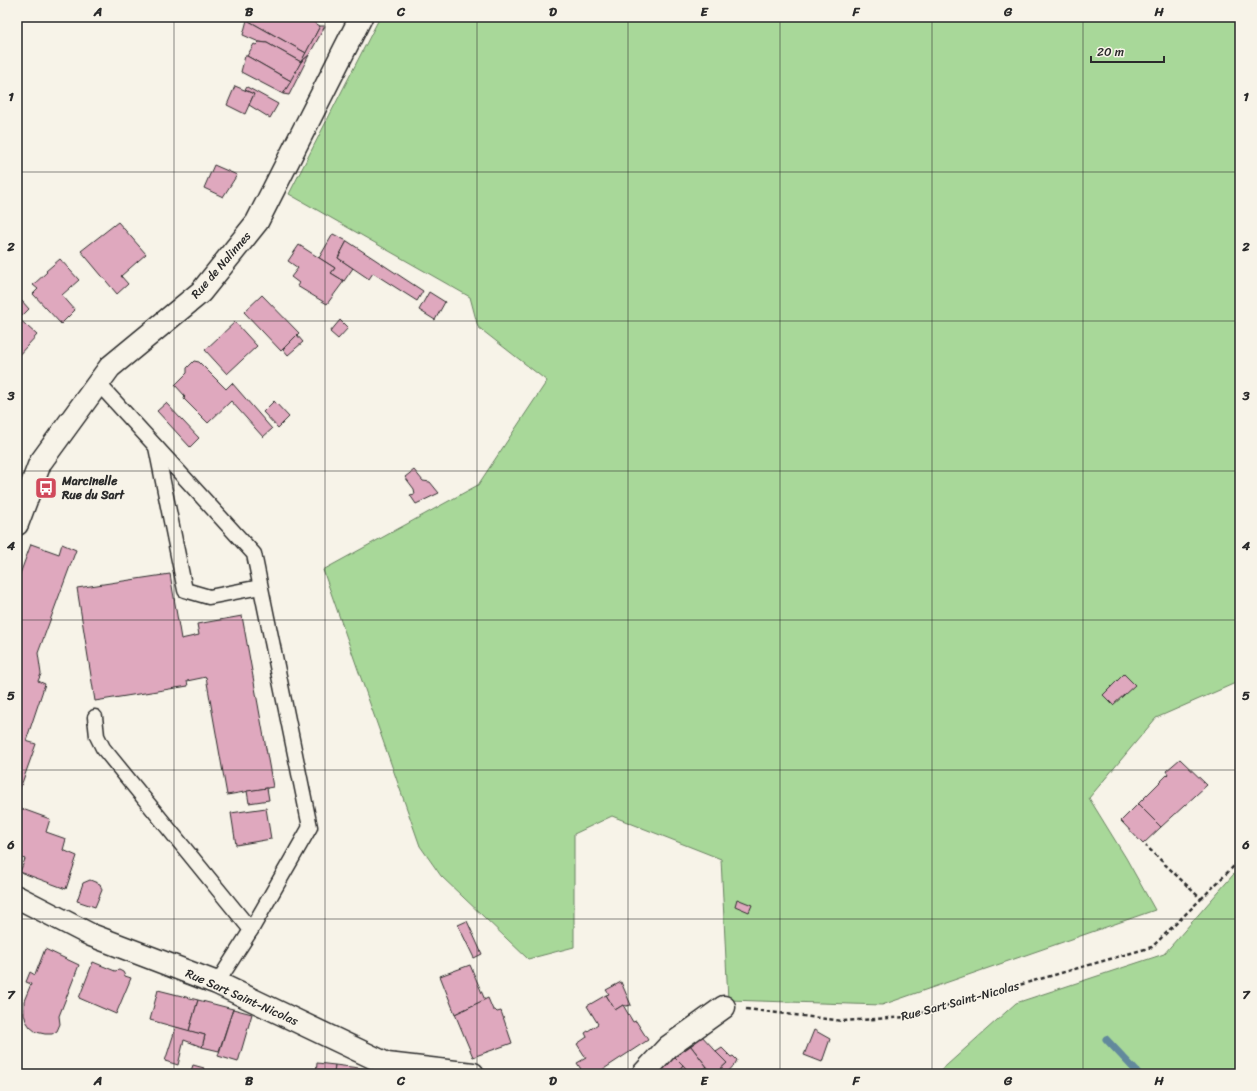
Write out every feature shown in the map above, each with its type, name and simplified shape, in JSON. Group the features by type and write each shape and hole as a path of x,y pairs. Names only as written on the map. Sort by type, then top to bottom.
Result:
{"street":[{"name":"Rue de Nalinnes","path":"17,524 40,463 110,367 201,292 257,222 362,17"},
{"name":"Rue Sart Saint-Nicolas","path":"17,897 91,935 217,983 387,1064 473,1074"},
{"path":"643,1074 668,1047 724,1007"}],"lane":[{"path":"98,383 254,554 310,827 251,930 217,983"},
{"path":"156,446 185,590 209,597 260,588"},
{"path":"95,716 97,736 103,748 251,930"}],"path":[{"path":"1146,846 1201,899"},
{"name":"Rue Sart Saint-Nicolas","path":"724,1007 843,1021 907,1017 1152,947 1240,860"}],"green space":[{"path":"380,17 1240,17 1240,681 1156,718 1089,798 1126,858 1155,910 882,1005 728,1000 721,859 612,816 574,834 574,947 528,959 441,876 420,846 323,570 478,485 547,381 478,327 470,297 289,194"},
{"path":"1240,867 1240,1074 937,1074 1016,1003 1164,954"}],"building":[{"path":"247,17 305,17 320,26 306,53 247,20"},
{"path":"247,20 306,53 301,62 267,43 259,42 243,35"},
{"path":"320,26 325,26 309,55 301,62"},
{"path":"259,42 267,43 301,62 291,81 247,56 254,44 256,45"},
{"path":"309,55 289,95 283,94 301,62"},
{"path":"245,56 291,81 283,94 241,72"},
{"path":"235,86 254,94 245,114 227,105"},
{"path":"247,87 278,104 270,118 249,105 254,94 245,90"},
{"path":"214,165 237,175 223,197 204,188"},
{"path":"118,222 146,254 121,276 128,284 117,294 81,251"},
{"path":"333,234 347,241 338,258 353,268 344,281 331,273 335,268 319,258"},
{"path":"347,241 423,291 417,301 373,273 369,279 338,258"},
{"path":"299,245 335,268 331,273 344,281 327,304 297,286 299,283 291,277 298,268 288,261"},
{"path":"60,259 79,280 62,295 75,310 61,324 33,294 38,289 33,285"},
{"path":"429,292 445,302 435,320 419,310"},
{"path":"262,295 299,333 281,351 244,312"},
{"path":"22,301 29,309 23,315 17,309 17,306"},
{"path":"17,317 37,335 17,357"},
{"path":"340,320 348,328 338,339 330,332"},
{"path":"235,322 257,346 227,374 205,350"},
{"path":"297,335 303,342 288,355 283,349"},
{"path":"194,361 199,362 226,389 232,383 272,429 263,437 231,401 208,423 184,399 185,396 175,385 187,373 187,368"},
{"path":"274,401 289,417 278,428 263,412"},
{"path":"166,403 199,438 190,447 157,411"},
{"path":"414,470 423,481 430,482 439,493 416,504 410,495 415,494 414,489 405,477"},
{"path":"31,544 59,554 62,544 76,550 38,653 41,674 38,681 45,684 26,741 36,744 17,797 17,582"},
{"path":"170,574 181,639 199,635 197,624 242,616 273,787 227,795 206,677 187,681 188,686 95,701 77,588"},
{"path":"1124,674 1135,685 1113,705 1103,695"},
{"path":"1180,759 1207,785 1161,827 1138,804 1168,774 1166,771"},
{"path":"267,788 269,800 249,803 247,791"},
{"path":"1138,804 1161,827 1143,844 1121,821"},
{"path":"17,807 50,819 46,832 66,839 63,850 77,856 66,889 20,872 25,859 17,856"},
{"path":"266,808 271,839 236,845 231,813"},
{"path":"90,880 100,884 102,890 95,907 77,901 83,883"},
{"path":"737,899 752,905 749,912 735,906"},
{"path":"467,921 482,954 474,958 458,925"},
{"path":"45,949 79,965 59,1016 60,1024 57,1031 52,1034 36,1032 26,1021 24,1014 24,1001 31,984 26,982 30,972 35,975"},
{"path":"93,962 115,971 119,970 123,972 125,976 131,978 116,1014 79,998"},
{"path":"470,965 485,1000 455,1014 440,976"},
{"path":"621,982 631,1005 623,1005 615,1010 606,995 609,994 606,990"},
{"path":"158,990 198,1000 189,1031 150,1020"},
{"path":"606,995 615,1010 623,1005 633,1022 636,1021 648,1040 596,1074 584,1074 577,1063 586,1058 577,1044 587,1037 585,1033 598,1024 587,1006"},
{"path":"488,998 493,1010 497,1012 501,1011 512,1043 473,1057 455,1014"},
{"path":"198,1000 233,1009 219,1051 202,1047 205,1035 189,1031"},
{"path":"233,1009 252,1014 238,1062 218,1056"},
{"path":"176,1027 205,1035 202,1047 184,1040 178,1065 165,1061"},
{"path":"814,1030 830,1039 822,1062 804,1055"},
{"path":"700,1034 727,1063 715,1074 707,1067 687,1041"},
{"path":"687,1041 707,1067 695,1074 691,1074 671,1053"},
{"path":"722,1048 731,1057 733,1056 737,1060 726,1074 715,1074 727,1063 716,1052"},
{"path":"671,1053 683,1065 676,1074 651,1074"},
{"path":"317,1063 335,1065 334,1074 316,1074"},
{"path":"193,1065 204,1068 202,1074 190,1074"},
{"path":"335,1065 359,1068 358,1074 334,1074"},
{"path":"683,1065 691,1074 676,1074"},
{"path":"359,1068 375,1070 374,1074 358,1074"}],"waterway":[{"path":"1106,1039 1139,1074"}],"place":[{"name":"Marcinelle Rue du Sart","path":"46,488"}]}
